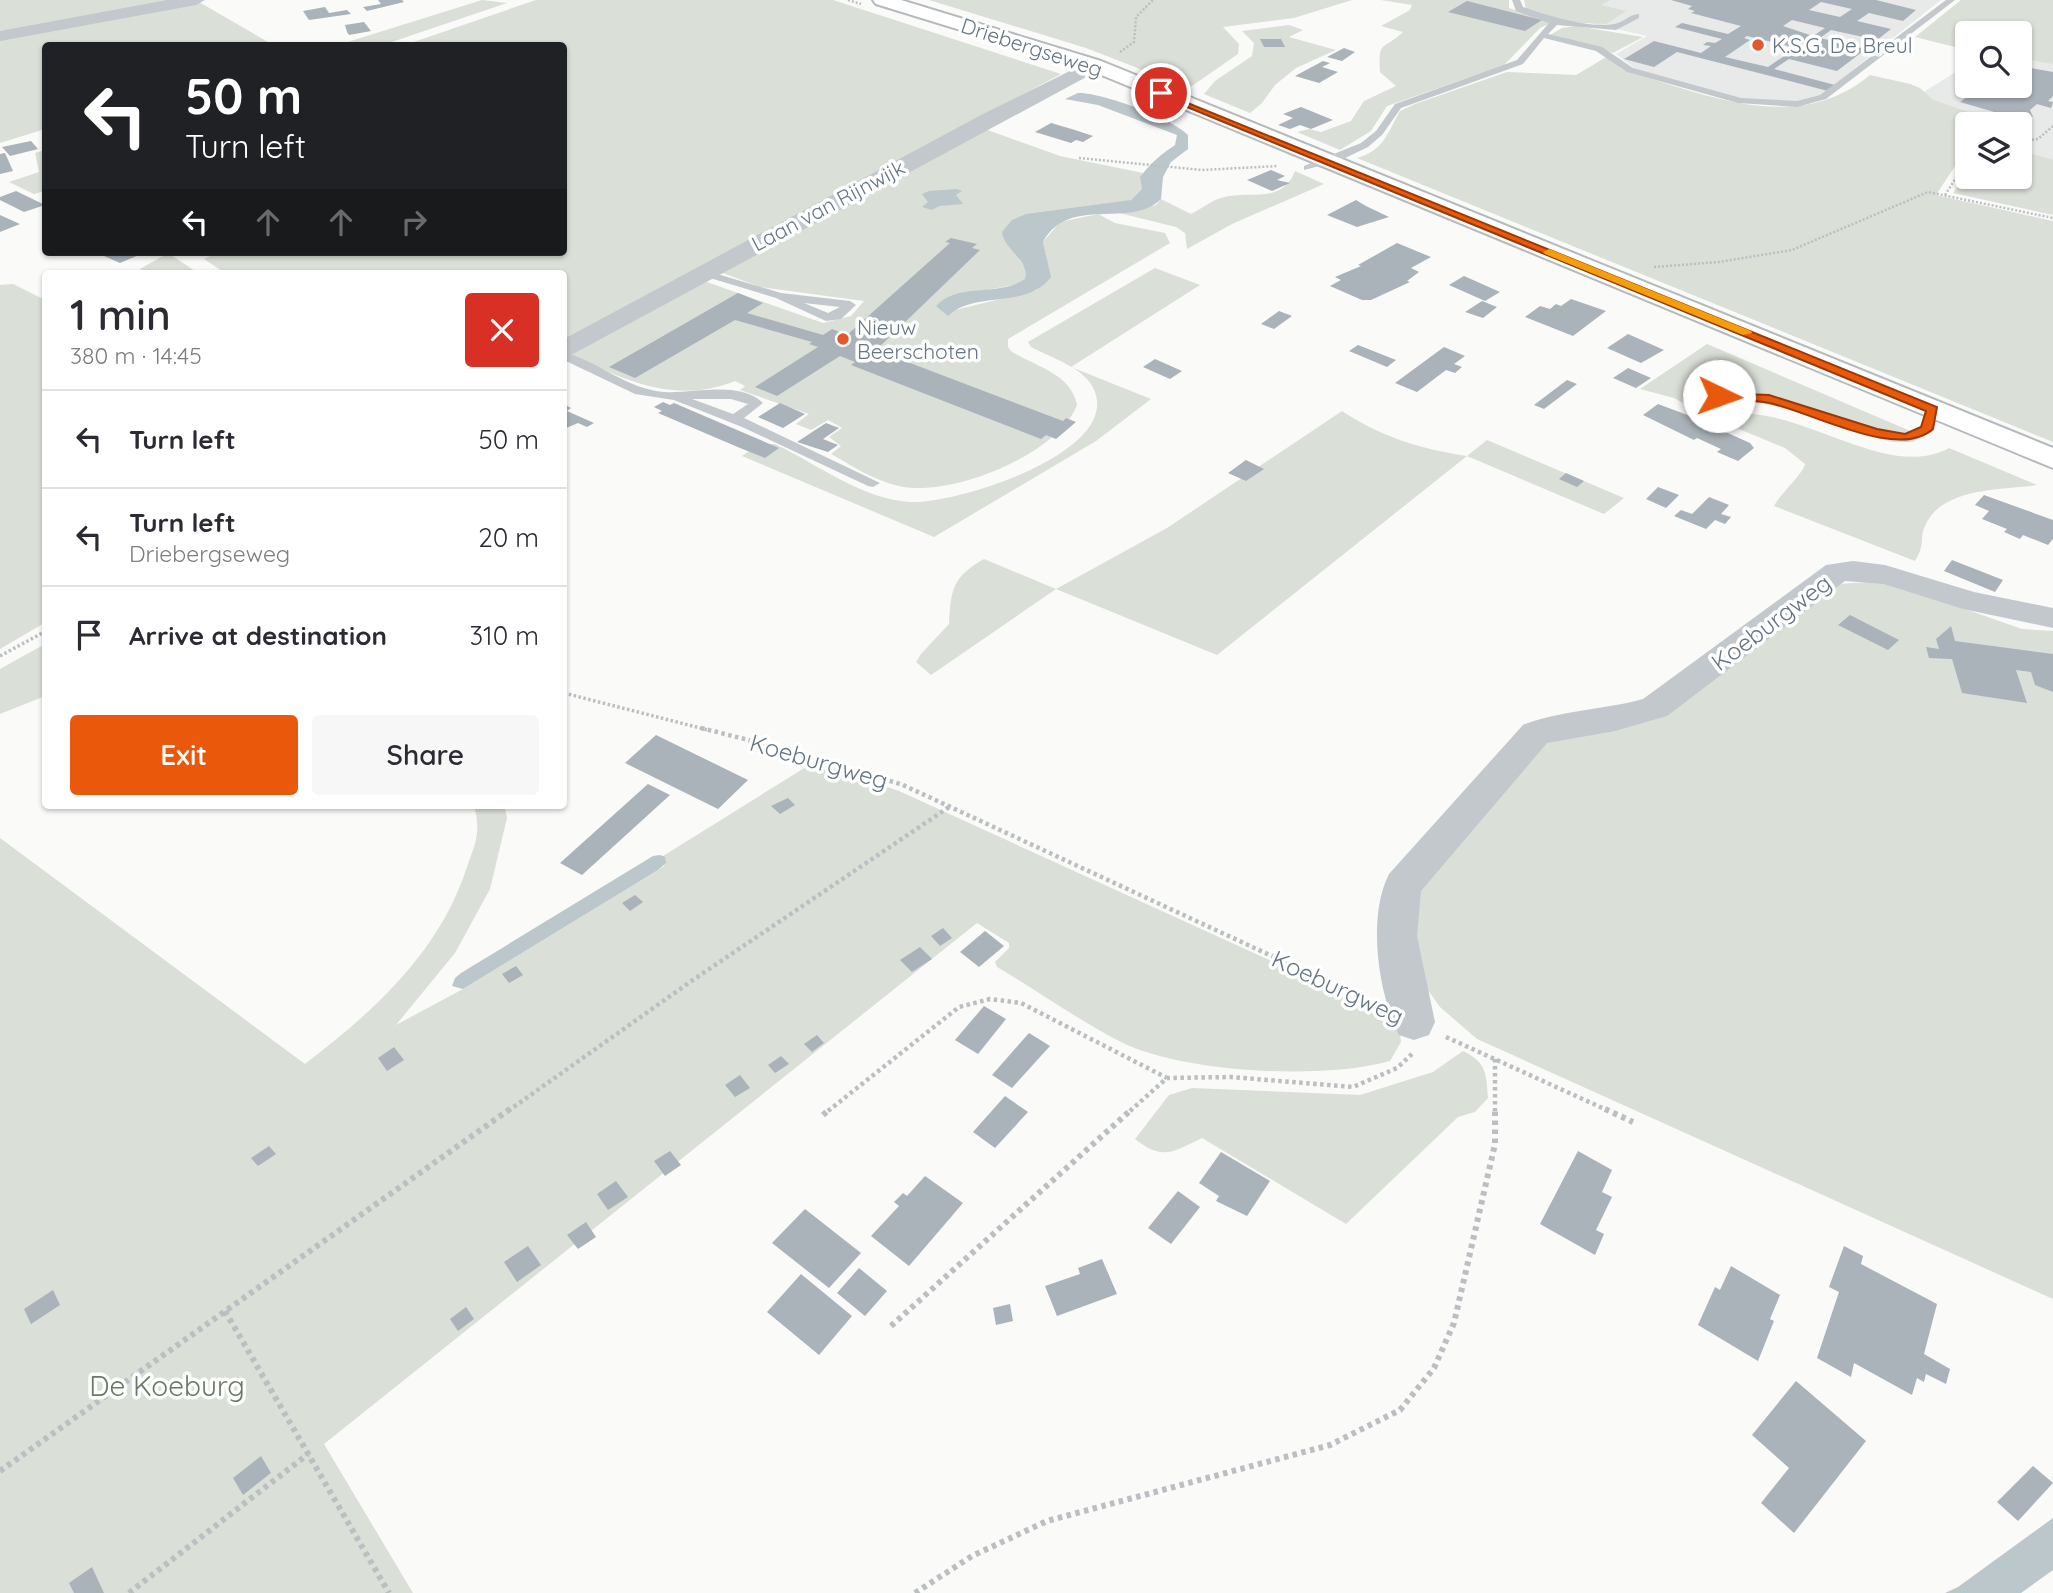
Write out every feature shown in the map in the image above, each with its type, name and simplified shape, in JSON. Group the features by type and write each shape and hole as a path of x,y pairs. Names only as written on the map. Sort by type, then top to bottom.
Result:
{"main road":[{"name":"Driebergseweg","path":"882,0 1102,60 1317,165 2047,457"}],"street":[{"path":"0,36 195,0"},
{"name":"Laan van Rijnwijk","path":"567,347 1102,60"},
{"name":"Koeburgweg","path":"1414,1022 1396,935 1396,904 1403,885 1535,734 1550,728 1615,719 1655,708 1837,572 1868,570 1883,573 1964,600 2053,618"}],"lane":[{"path":"1516,0 1519,9 1555,22 1616,27 1636,16"},
{"path":"1542,35 1599,49 1613,55 1630,70 1741,102 1797,104 1823,97 1951,0"},
{"path":"1317,165 1367,143 1398,106 1520,62 1555,22"},
{"path":"704,273 780,296 826,317 837,316 850,305 780,296"},
{"path":"567,357 646,393 680,398 873,482"},
{"path":"680,398 723,393 741,394 757,403 733,420"},
{"path":"1719,396 1769,399 1875,432 1907,438 1927,429 1933,410"}],"path":[{"path":"1102,60 1133,46 1138,38 1136,17 1153,0"},
{"path":"2032,140 2038,139 2053,126"},
{"path":"1079,158 1172,169 1282,166"},
{"path":"1945,195 1955,176"},
{"path":"1652,267 1719,262 1792,250 1928,192 2053,218"},
{"path":"0,656 42,633"},
{"name":"Koeburgweg","path":"567,694 796,752 903,785 1414,1022"},
{"path":"0,1471 678,990 948,807"},
{"path":"823,1115 960,1007 979,999 997,998 1021,1003 1167,1078 1231,1077 1353,1087 1397,1068 1418,1048 1414,1022"},
{"path":"1414,1022 1633,1122"},
{"path":"915,1593 972,1556 1047,1521 1330,1445 1400,1410 1434,1368 1454,1323 1495,1144 1495,1059"},
{"path":"891,1326 1167,1078"},
{"path":"225,1311 389,1593"},
{"path":"129,1593 308,1454"}],"shaded area":[{"name":"K.S.G. De Breul","path":"1549,0 1941,0 1821,95 1796,102 1736,99 1638,71 1616,54 1647,36 1532,10"},
{"path":"2053,51 2053,165 2032,159 2032,112 1955,112 1955,118 1914,98 1955,72 1955,98 2032,98 2032,54"},
{"path":"1078,93 1135,107 1167,121 1188,135 1188,149 1171,162 1163,177 1161,199 1148,208 1133,212 1084,215 1068,219 1054,228 1043,242 1051,277 1041,287 1015,297 959,308 948,316 936,306 945,299 956,294 1015,284 1025,279 1024,266 1007,244 1002,232 1012,220 1026,214 1131,200 1142,189 1140,177 1175,145 1177,135 1098,105 1065,99"},
{"path":"957,189 962,191 956,195 963,204 939,206 932,210 922,207 928,202 922,194"},
{"path":"653,856 665,857 666,863 658,870 463,989 452,986 461,973"},
{"path":"2053,1518 2053,1570 2021,1593 1945,1593 1958,1587"}],"green space":[{"path":"0,0 180,0 0,32"},
{"path":"482,0 507,3 392,42 348,42"},
{"path":"536,0 833,0 1061,74 567,338 567,270 220,270 204,259 210,256 567,256 567,42 414,42"},
{"path":"929,0 1352,0 1294,18 1223,27 1239,44 1238,54 1189,88 1086,48"},
{"path":"1381,0 1509,0 1509,8 1551,23 1540,28 1504,65 1387,106 1371,131 1340,150 1297,132 1309,129 1321,132 1351,121 1364,101 1396,86 1380,72 1380,54 1383,47 1403,32 1381,26 1410,10 1412,5"},
{"path":"1524,0 1610,0 1601,5 1626,11 1606,24 1561,22 1526,9"},
{"path":"1961,0 2053,0 2053,64 2032,60 2032,21 1955,21 1955,47 1915,37"},
{"path":"199,2 268,42 42,42 42,130 0,143 0,37"},
{"path":"1289,25 1303,30 1289,37 1336,50 1296,68 1275,85 1262,103 1250,113 1204,94 1215,81 1252,56 1254,43 1242,31"},
{"path":"1576,26 1643,37 1613,53 1550,35 1562,28"},
{"path":"1608,56 1622,69 1632,73 1723,100 1784,107 1813,103 1842,93 1870,75 1910,84 1920,88 1933,100 1968,112 1955,112 1955,166 1936,195 2053,221 2053,442 1357,158 1379,146 1400,111 1415,104 1507,72 1576,75"},
{"path":"985,129 1060,156 1143,173 1142,189 1131,200 1121,203 1050,211 1019,259 1025,268 1026,279 1018,284 982,291 955,310 1037,290 1047,260 1043,242 1060,222 1098,214 1115,223 1165,233 1170,243 1008,339 1011,351 1051,372 1068,385 1077,405 1066,423 1026,456 1000,469 945,485 920,488 890,484 831,454 841,446 829,437 842,428 828,420 811,430 796,424 809,414 740,390 745,386 735,381 692,391 671,390 610,373 570,354 704,281 823,323 851,316 864,301 760,287 720,272"},
{"path":"42,151 42,192 34,194 9,182 39,172 35,153"},
{"path":"2032,154 2053,160 2053,215 1953,193 1956,189 2032,189"},
{"path":"1295,171 1324,184 1232,224 1187,249 1185,233 1176,227 1115,212 1156,205 1161,199 1191,214 1221,198 1273,193 1289,182"},
{"path":"163,256 172,256 194,270 142,270"},
{"path":"1155,268 1200,285 1071,367 1031,347 1028,342"},
{"path":"13,284 42,298 42,624 0,649 0,285"},
{"path":"1707,344 1922,436 1913,442 1892,442 1797,410 1772,405 1725,405 1702,414 1674,398 1640,389"},
{"path":"1072,367 1151,399 1096,441 934,537 742,456 759,444 775,444 841,480 893,500 911,502 962,494 1028,471 1058,455 1082,436 1096,415 1095,392 1084,376"},
{"path":"1342,411 1402,441 1467,456 1217,655 1056,589 1167,528"},
{"path":"1739,414 1792,422 1874,451 1900,456 1925,456 1949,448 2037,485 1974,493 1944,504 1933,513 1925,526 1915,561 1774,506 1805,464 1785,448 1722,422"},
{"path":"1487,440 1624,498 1604,514 1467,456"},
{"path":"984,559 1056,589 931,675 916,662 949,624 953,593 959,579"},
{"path":"1885,581 2022,629 2053,631 2053,1299 1477,1039 1440,1007 1420,979 1411,906 1428,874 1533,746 1671,711 1838,584"},
{"path":"42,646 42,697 0,714 0,669"},
{"name":"De Koeburg","path":"814,762 899,791 1383,1012 1398,1021 1401,1042 1390,1061 1328,1070 1254,1070 1180,1061 1121,1042 997,967 995,962 1009,948 1009,943 977,923 324,1444 413,1593 0,1593 0,838 305,1064 379,1001 422,953 440,927 455,898 475,844 477,823 475,809 505,809 507,818 490,889 455,953 396,1025 463,989 658,870 664,866 663,856"},
{"path":"1463,1051 1477,1060 1484,1070 1488,1098 1475,1112 1458,1117 1346,1224 1202,1138 1168,1152 1153,1150 1135,1139 1169,1095 1192,1088 1360,1095 1433,1072"}],"building":[{"path":"378,0 404,2 367,11 363,7 381,4"},
{"path":"1671,0 1876,0 1916,10 1903,21 1869,13 1857,21 1891,29 1877,40 1831,30 1820,38 1866,49 1837,71 1789,59 1774,69 1835,85 1828,91 1677,52 1654,67 1624,59 1654,41 1701,53 1711,46 1703,45 1707,42 1715,43 1722,39 1675,27 1682,23 1728,34 1741,26 1691,13 1695,11 1688,9 1692,6","holes":["1821,2 1852,9 1840,17 1809,10","1792,20 1825,28 1813,36 1783,26","1747,36 1796,48 1768,67 1725,57 1750,40 1744,38"]},
{"path":"1467,1 1542,20 1525,31 1448,12"},
{"path":"325,7 329,13 347,10 351,14 309,20 303,11"},
{"path":"364,22 371,31 349,35 345,25"},
{"path":"1260,39 1281,39 1285,47 1264,47"},
{"path":"1344,48 1355,52 1342,61 1327,57"},
{"path":"1323,61 1330,63 1322,67 1338,72 1319,83 1295,76"},
{"path":"2032,68 2053,72 2053,96 2048,101 2053,102 2051,108 2037,104 2031,112 1994,112 1960,102 1966,98 2032,98"},
{"path":"1301,107 1333,120 1311,129 1300,125 1290,129 1278,125 1293,118 1283,114"},
{"path":"1051,123 1093,136 1083,142 1076,140 1071,143 1035,132"},
{"path":"31,141 38,149 10,156 2,147"},
{"path":"5,153 13,171 0,174 0,154"},
{"path":"1271,170 1285,176 1277,180 1290,183 1272,191 1247,180"},
{"path":"16,191 42,204 42,206 24,212 0,200 0,197"},
{"path":"1356,200 1389,217 1357,227 1327,215"},
{"path":"0,215 20,224 0,232"},
{"name":"Nieuw Beerschoten","path":"951,238 977,244 972,248 980,250 876,350 1063,421 1066,418 1076,422 1056,439 1046,435 1041,439 851,365 855,362 840,356 777,396 755,387 818,347 809,344 812,342 735,320 635,378 609,367 738,293 763,303 747,313 823,335 832,329 847,335 950,243 945,242"},
{"path":"1397,243 1431,257 1411,268 1419,272 1407,281 1410,282 1371,300 1362,300 1330,286 1341,280 1335,277 1361,266 1358,265"},
{"path":"104,256 137,256 120,263"},
{"path":"1464,276 1500,292 1485,301 1449,285"},
{"path":"1571,299 1606,311 1573,336 1525,317 1540,306 1550,309"},
{"path":"1482,301 1497,307 1483,318 1465,312"},
{"path":"1279,311 1292,316 1274,329 1261,324"},
{"path":"1628,334 1664,350 1641,363 1607,348"},
{"path":"1358,345 1396,360 1387,367 1349,351"},
{"path":"1444,347 1465,356 1454,364 1462,367 1455,373 1446,370 1417,392 1395,383"},
{"path":"1155,359 1182,371 1170,379 1143,367"},
{"path":"1628,368 1651,378 1636,388 1613,378"},
{"path":"1567,380 1577,384 1544,409 1534,405"},
{"path":"663,402 670,405 674,403 779,448 765,458 658,413 662,411 654,407"},
{"path":"780,403 805,414 783,428 758,417"},
{"path":"1658,404 1714,425 1712,426 1750,443 1754,448 1738,461 1717,452 1721,449 1697,438 1694,440 1643,415"},
{"path":"567,411 594,423 587,427 578,423 567,428"},
{"path":"826,423 839,428 823,439 838,445 828,452 797,442"},
{"path":"1246,460 1264,469 1246,481 1228,473"},
{"path":"1566,473 1584,481 1577,487 1559,479"},
{"path":"1658,487 1679,495 1666,508 1646,499"},
{"path":"1984,495 2053,520 2053,539 2048,545 2023,535 2020,539 2004,532 2007,529 1982,519 1989,511 1975,505"},
{"path":"1709,497 1729,505 1721,514 1731,517 1725,524 1715,520 1706,529 1674,516 1681,510 1692,514"},
{"path":"1952,560 2003,580 1995,592 1944,571"},
{"path":"1850,615 1899,640 1888,650 1838,625"},
{"path":"1951,626 1955,641 2053,654 2053,692 2035,685 2031,672 2016,670 2027,703 1962,693 1952,659 1929,658 1926,647 1939,649 1936,639"},
{"path":"656,735 748,780 718,809 625,763"},
{"path":"648,784 670,795 582,875 560,863"},
{"path":"788,798 795,805 780,814 771,806"},
{"path":"635,895 643,902 630,911 622,903"},
{"path":"943,928 952,938 940,946 931,936"},
{"path":"985,931 1004,946 979,967 960,952"},
{"path":"920,947 932,959 912,972 900,960"},
{"path":"516,966 523,975 509,983 502,974"},
{"path":"984,1006 1006,1019 978,1054 955,1040"},
{"path":"1029,1033 1050,1046 1012,1088 992,1075"},
{"path":"817,1035 824,1043 812,1052 804,1044"},
{"path":"394,1047 404,1060 387,1071 378,1058"},
{"path":"781,1056 789,1064 775,1073 768,1065"},
{"path":"740,1075 750,1088 735,1097 725,1085"},
{"path":"1005,1096 1028,1112 995,1148 973,1132"},
{"path":"269,1146 276,1154 258,1166 251,1158"},
{"path":"670,1151 681,1165 665,1176 654,1161"},
{"path":"1578,1151 1612,1170 1602,1192 1612,1197 1596,1230 1604,1234 1595,1255 1540,1224"},
{"path":"1221,1152 1270,1181 1247,1216 1216,1201 1219,1196 1199,1183"},
{"path":"925,1176 963,1203 909,1266 871,1236 899,1206 894,1202 903,1193 907,1196"},
{"path":"616,1181 628,1197 608,1210 597,1194"},
{"path":"1178,1191 1200,1207 1171,1244 1148,1228"},
{"path":"805,1209 861,1253 829,1288 772,1243"},
{"path":"586,1222 596,1237 578,1249 567,1235"},
{"path":"528,1246 541,1265 517,1282 504,1262"},
{"path":"1844,1246 1863,1256 1861,1264 1937,1304 1924,1354 1950,1369 1946,1384 1926,1374 1924,1382 1917,1378 1912,1395 1854,1363 1851,1377 1817,1358 1839,1292 1829,1287"},
{"path":"1102,1259 1117,1294 1057,1316 1045,1286 1080,1274 1078,1268"},
{"path":"1731,1266 1780,1295 1770,1319 1774,1321 1758,1361 1698,1325 1715,1287 1720,1290"},
{"path":"859,1268 887,1291 865,1316 837,1293"},
{"path":"801,1274 852,1316 819,1355 767,1312"},
{"path":"53,1290 60,1305 31,1324 24,1309"},
{"path":"1010,1304 1013,1321 996,1325 993,1308"},
{"path":"466,1307 474,1319 458,1331 450,1319"},
{"path":"1796,1381 1866,1441 1794,1533 1761,1503 1789,1468 1752,1435"},
{"path":"261,1456 271,1473 243,1495 233,1478"},
{"path":"2033,1466 2053,1483 2018,1521 1997,1502"},
{"path":"92,1567 104,1593 74,1593 69,1583"}],"slow traffic":[{"path":"1549,252 1747,333"}],"place":[{"name":"K.S.G. De Breul","path":"1758,45"},
{"name":"Nieuw Beerschoten","path":"843,339"}],"route":[{"path":"1161,93 1933,410 1927,429 1907,438 1875,432 1769,399 1719,396"}]}
